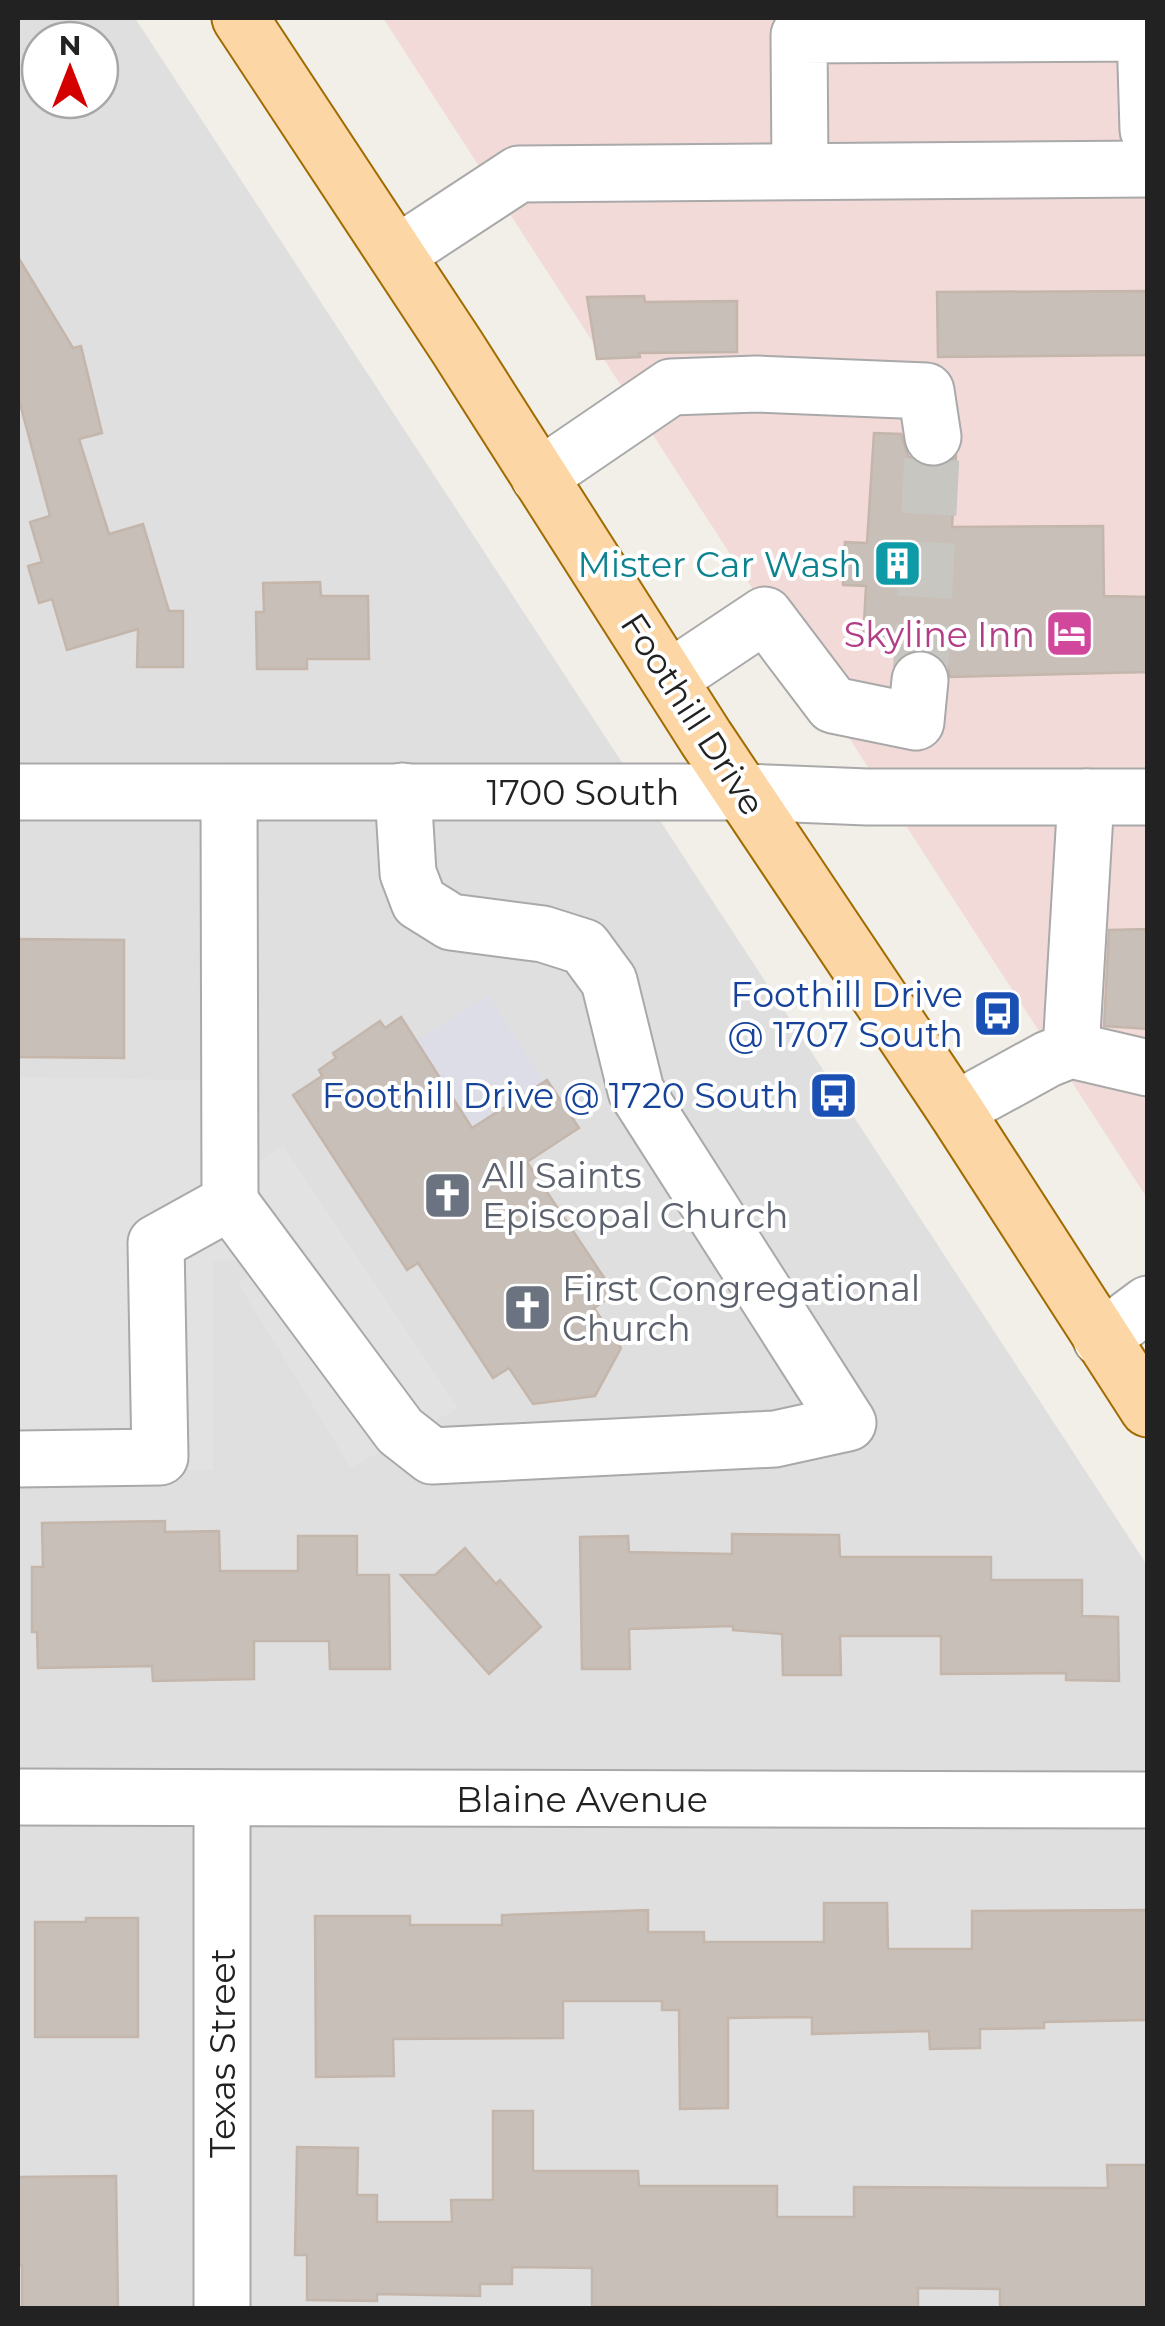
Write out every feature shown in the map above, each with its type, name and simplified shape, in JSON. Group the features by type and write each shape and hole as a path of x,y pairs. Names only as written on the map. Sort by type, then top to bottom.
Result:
{"main road":[{"name":"Foothill Drive","path":"240,18 1148,1409"}],"street":[{"path":"800,171 799,26 1145,33 1148,130"},
{"path":"396,254 519,174 1148,169"},
{"path":"539,477 671,387 758,384 926,391 933,436"},
{"path":"670,679 765,615 833,705 916,722 920,680"},
{"path":"228,793 230,1202 400,1431 432,1456 776,1439 848,1423 636,1092 609,982 584,947 543,934 452,922 419,902 408,873 403,791"},
{"name":"1700 South","path":"18,792 743,792 867,797 1148,797"},
{"path":"1071,1050 1086,797"},
{"path":"955,1110 1071,1050 1148,1068"},
{"path":"18,1459 160,1456 156,1243 230,1202"},
{"path":"1101,1339 1148,1304"},
{"name":"Blaine Avenue","path":"18,1797 1148,1800"},
{"name":"Texas Street","path":"222,1798 222,2308"}],"shaded area":[{"path":"18,18 135,18 1147,1565 1147,2308 18,2308"},
{"path":"383,18 1147,18 1147,1198"},
{"path":"488,995 544,1082 472,1128 416,1041"},
{"path":"20,1077 253,1081 254,1164 283,1146 458,1408 351,1468 238,1283 261,1268 256,1260 213,1261 213,1470 18,1471"}],"building":[{"path":"18,257 73,348 81,346 102,433 79,439 109,534 143,524 169,611 183,611 183,667 137,667 138,629 67,650 52,599 39,603 28,566 42,562 30,522 50,516 18,396"},
{"path":"1148,291 1148,355 938,357 937,292"},
{"path":"644,296 645,302 737,301 737,352 639,353 640,357 597,359 587,297"},
{"path":"874,433 901,434 908,456 923,466 939,468 956,457 952,527 1103,526 1104,596 1148,597 1148,672 950,677 948,666 937,654 922,649 901,656 902,644 863,642 866,586 843,585 845,542 867,543"},
{"path":"320,582 321,596 368,596 369,659 307,659 307,669 257,669 256,612 264,612 263,583"},
{"path":"1148,929 1148,1029 1104,1026 1109,930"},
{"path":"18,939 124,940 124,1058 18,1057"},
{"name":"All Saints Episcopal Church","path":"401,1017 472,1128 547,1080 579,1128 527,1162 615,1294 594,1308 621,1348 595,1396 533,1404 509,1368 493,1378 418,1263 407,1270 293,1095 322,1076 319,1070 336,1058 333,1053 380,1021 385,1028"},
{"path":"165,1521 165,1532 219,1531 220,1571 298,1571 298,1536 357,1536 357,1575 389,1575 390,1669 330,1669 329,1641 254,1641 254,1679 153,1681 152,1666 38,1668 37,1632 32,1632 32,1567 43,1567 42,1523"},
{"path":"732,1534 839,1535 840,1557 991,1557 991,1580 1082,1580 1082,1616 1118,1617 1119,1681 1066,1680 1066,1673 941,1674 941,1636 840,1636 841,1675 783,1675 782,1634 733,1630 733,1626 629,1629 630,1669 582,1669 580,1537 628,1536 629,1552 732,1554"},
{"path":"465,1548 496,1584 500,1580 541,1627 489,1674 401,1575 435,1575"},
{"path":"824,1903 887,1903 888,1949 972,1949 972,1911 1148,1910 1148,2020 1044,2022 1044,2028 980,2029 980,2048 930,2049 929,2031 812,2034 812,2017 728,2018 728,2108 680,2109 679,2010 662,2010 662,2001 563,2001 563,2038 393,2039 394,2076 316,2077 315,1916 410,1916 410,1925 502,1925 502,1915 648,1910 648,1932 704,1932 704,1942 824,1942"},
{"path":"86,1918 138,1918 138,2037 35,2037 35,1922 86,1922"},
{"path":"493,2111 533,2111 533,2171 638,2171 639,2186 777,2186 777,2217 854,2217 854,2187 1108,2188 1107,2165 1148,2165 1148,2308 1000,2308 1000,2289 918,2288 918,2307 592,2306 592,2268 512,2267 512,2284 480,2284 480,2296 377,2294 377,2301 307,2300 307,2255 295,2255 297,2147 358,2148 357,2195 377,2195 377,2222 452,2222 451,2200 493,2200"},
{"path":"116,2176 118,2308 22,2308 18,2177"}],"tunnel":[{"path":"920,680 933,437"}],"place":[{"name":"Mister Car Wash","path":"897,564"},
{"name":"Skyline Inn","path":"1070,634"},
{"name":"Foothill Drive @ 1707 South","path":"998,1014"},
{"name":"Foothill Drive @ 1720 South","path":"834,1095"},
{"name":"All Saints Episcopal Church","path":"447,1195"},
{"name":"First Congregational Church","path":"527,1308"}]}
